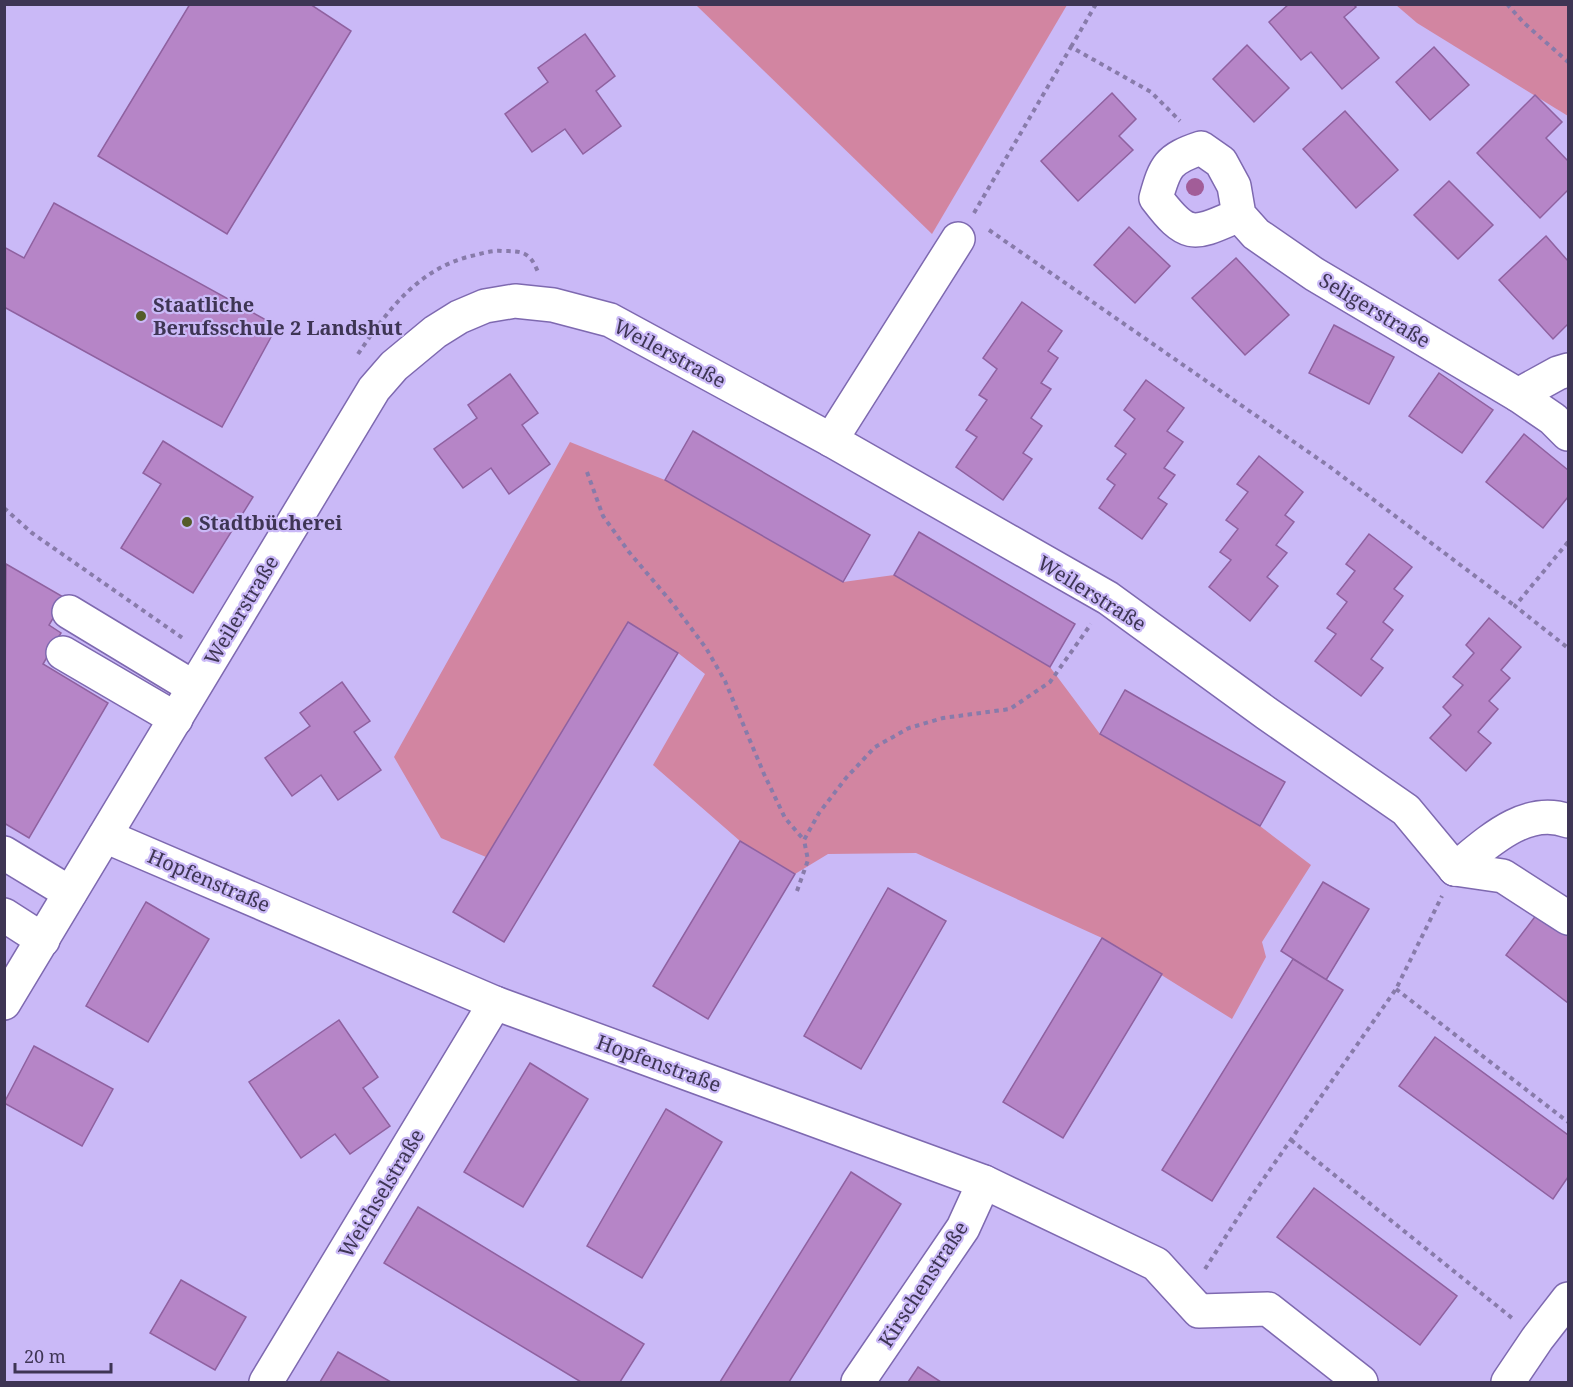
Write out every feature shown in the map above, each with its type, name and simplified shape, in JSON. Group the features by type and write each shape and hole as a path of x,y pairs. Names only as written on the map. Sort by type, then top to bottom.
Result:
{"street":[{"path":"1201,148 1221,162 1234,186 1239,215 1201,231 1182,227 1171,218 1156,198 1164,171 1182,154 1201,148"},
{"name":"Seligerstraße","path":"1239,215 1256,234 1314,274 1518,395 1569,434"},
{"path":"831,440 965,228"},
{"name":"Weilerstraße","path":"4,1003 374,389 394,366 435,332 459,317 485,306 515,301 553,305 610,320 831,440 1108,598 1266,713 1406,810 1455,869"},
{"path":"1518,395 1558,373 1569,370"},
{"path":"69,612 193,687"},
{"path":"63,653 176,719"},
{"path":"1455,869 1499,834 1528,819 1559,818 1569,821"},
{"name":"Hopfenstraße","path":"105,836 495,1003 984,1182 1156,1264 1191,1302"},
{"path":"4,853 70,893"},
{"path":"1455,869 1503,876 1569,918"},
{"path":"4,915 43,940"},
{"name":"Weichselstraße","path":"266,1383 495,1003"},
{"name":"Kirschenstraße","path":"858,1383 963,1228 984,1182"},
{"path":"1508,1383 1569,1299"},
{"path":"1191,1302 1268,1310 1361,1383"}],"path":[{"path":"1096,4 965,228 1330,466 1569,648"},
{"path":"1507,4 1522,22 1569,62"},
{"path":"1071,47 1150,92 1191,131 1201,148"},
{"path":"587,472 603,516 629,552 680,613 706,648 726,681 764,774 785,818 804,840 808,860 797,891"},
{"path":"6,511 32,533 212,659"},
{"path":"1515,606 1569,542"},
{"path":"804,840 819,813 875,747 909,728 943,718 1010,709 1050,682 1108,598"},
{"path":"1191,1302 1207,1266 1253,1194 1396,989 1455,869"},
{"path":"1396,989 1569,1122"},
{"path":"1291,1140 1538,1339"}],"shaded area":[{"path":"696,5 1067,5 932,234"},
{"path":"1396,5 1568,5 1568,116 1417,23"},
{"path":"570,442 665,480 843,582 894,575 1050,667 1100,734 1260,826 1311,865 1262,942 1266,957 1232,1019 1102,938 916,853 828,854 795,874 740,841 653,765 705,674 678,653 628,622 486,857 441,838 394,757"}],"building":[{"path":"190,4 310,4 351,31 227,234 98,156"},
{"path":"1289,4 1353,4 1356,7 1344,17 1379,58 1342,89 1311,52 1301,60 1269,22"},
{"path":"585,34 615,76 596,91 621,126 583,154 565,129 532,152 505,114 548,82 538,68"},
{"path":"1247,45 1289,88 1254,122 1213,79"},
{"path":"1434,47 1469,85 1430,120 1396,82"},
{"path":"1112,93 1136,119 1119,136 1133,150 1078,201 1041,161"},
{"path":"1535,95 1562,122 1546,138 1568,161 1568,190 1540,218 1477,153"},
{"path":"1345,111 1398,170 1356,208 1303,149"},
{"path":"1449,181 1493,225 1458,259 1414,215"},
{"name":"Staatliche Berufsschule 2 Landshut","path":"54,203 277,326 222,427 4,307 4,247 24,258"},
{"path":"1129,227 1170,266 1135,303 1094,265"},
{"path":"1546,236 1568,261 1568,324 1553,339 1499,280"},
{"path":"1236,258 1289,315 1245,355 1192,298"},
{"path":"1022,302 1062,331 1048,351 1058,358 1041,383 1051,389 1031,418 1042,426 1023,453 1032,459 1003,500 956,467 977,437 966,430 987,400 979,395 997,369 983,358"},
{"path":"1334,325 1394,357 1369,404 1309,373"},
{"path":"1439,373 1493,410 1462,453 1409,416"},
{"path":"510,374 538,413 522,425 550,464 509,494 491,468 463,488 434,449 477,418 468,405"},
{"path":"1146,380 1184,408 1167,431 1183,442 1164,468 1175,475 1158,498 1167,504 1142,539 1099,508 1115,485 1107,479 1126,454 1115,446 1135,419 1124,410"},
{"path":"693,431 870,535 843,582 665,480"},
{"path":"1524,434 1568,470 1568,497 1543,528 1486,482"},
{"name":"Stadtbücherei","path":"163,441 253,497 193,593 121,548 161,484 143,473"},
{"path":"1259,456 1303,492 1285,515 1294,522 1276,545 1287,553 1267,577 1278,586 1250,621 1209,587 1231,560 1220,552 1238,529 1226,520 1248,492 1237,484"},
{"path":"919,532 1075,624 1050,667 894,575"},
{"path":"1369,534 1412,567 1394,589 1403,596 1383,622 1393,630 1371,659 1383,668 1361,696 1315,661 1336,634 1327,628 1347,602 1337,594 1355,571 1346,564"},
{"path":"6,564 65,598 49,625 61,633 43,664 108,703 29,838 4,823"},
{"path":"1489,618 1521,647 1501,670 1510,678 1489,701 1498,709 1478,732 1491,743 1466,771 1430,738 1451,715 1443,707 1463,685 1453,677 1474,653 1466,645"},
{"path":"628,622 678,653 504,942 453,912"},
{"path":"342,682 370,721 354,732 381,770 338,800 321,775 292,796 265,758 310,726 300,713"},
{"path":"1125,690 1285,782 1260,826 1100,734"},
{"path":"740,841 795,874 708,1019 653,986"},
{"path":"1323,882 1369,909 1326,980 1281,951"},
{"path":"888,888 946,921 861,1069 804,1036"},
{"path":"146,902 209,939 148,1042 86,1006"},
{"path":"1540,910 1568,932 1568,1003 1506,955"},
{"path":"1102,938 1162,974 1063,1138 1003,1102"},
{"path":"1293,959 1343,990 1212,1201 1162,1170"},
{"path":"339,1020 378,1077 363,1088 390,1126 350,1154 335,1134 301,1158 249,1082"},
{"path":"1435,1037 1568,1135 1568,1177 1553,1199 1399,1086"},
{"path":"34,1046 113,1089 82,1146 4,1103"},
{"path":"530,1063 588,1099 523,1207 464,1172"},
{"path":"666,1109 722,1142 642,1278 587,1246"},
{"path":"851,1172 901,1204 789,1382 720,1382"},
{"path":"1314,1188 1457,1296 1420,1345 1277,1237"},
{"path":"418,1207 644,1344 620,1382 581,1382 384,1263"},
{"path":"181,1280 246,1317 215,1370 150,1333"},
{"path":"338,1352 391,1382 320,1382"},
{"path":"918,1367 941,1382 908,1382"}],"place":[{"name":"Staatliche Berufsschule 2 Landshut","path":"141,316"},
{"name":"Stadtbücherei","path":"187,522"}]}
